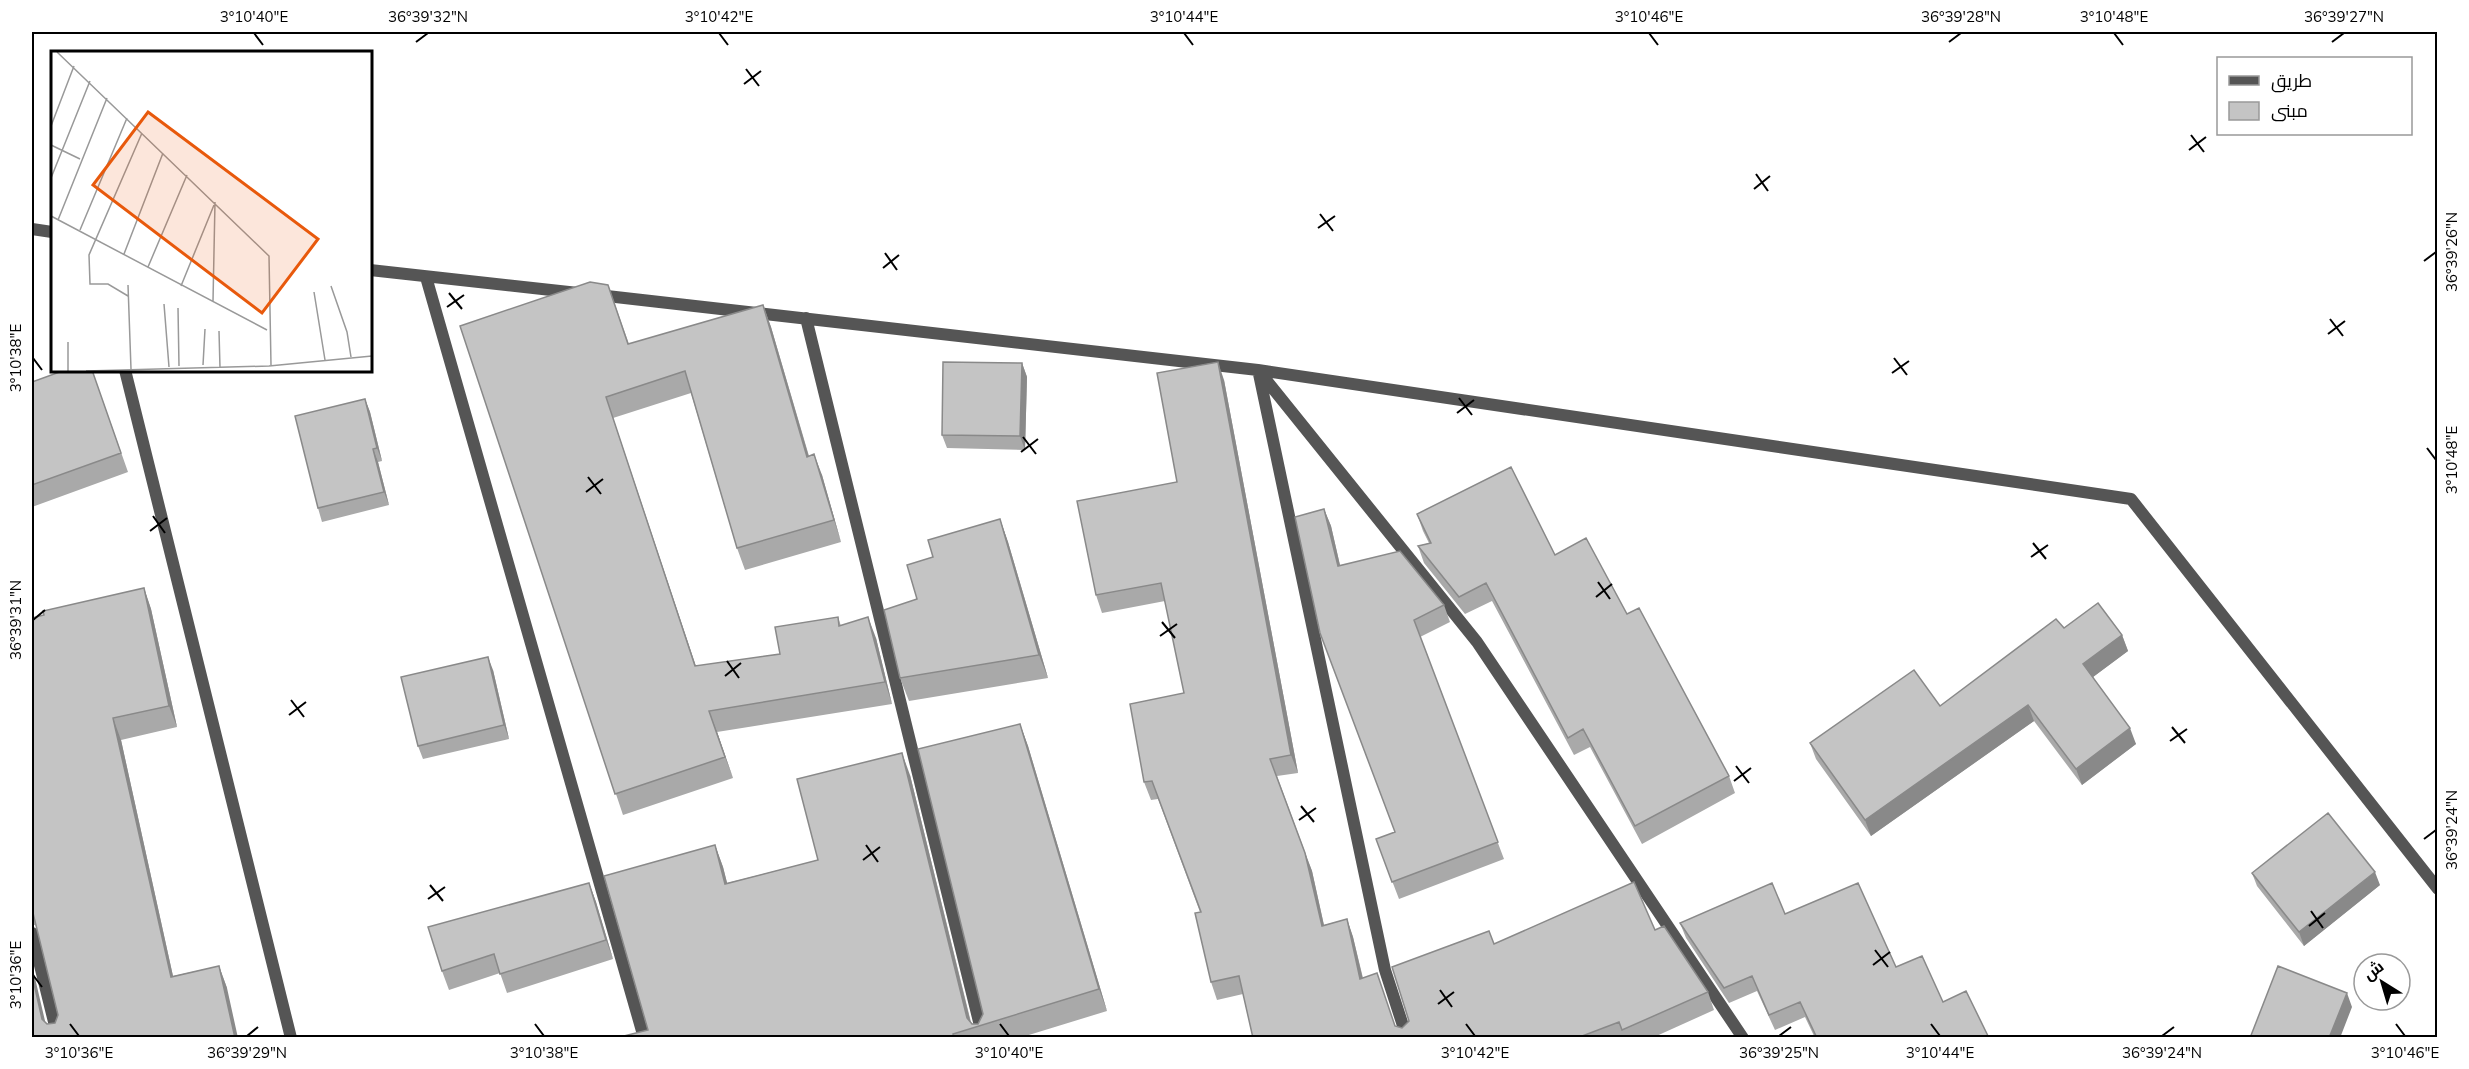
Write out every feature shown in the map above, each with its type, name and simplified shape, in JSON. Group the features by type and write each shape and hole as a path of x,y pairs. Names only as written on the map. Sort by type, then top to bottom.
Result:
{"street":[{"path":"32,229 51,232"},
{"path":"372,270 1258,370 2131,499 2438,889"},
{"path":"426,277 644,1038"},
{"path":"806,318 983,1038"},
{"path":"1258,370 1385,970 1407,1038"},
{"path":"1258,370 1477,642 1743,1038"},
{"path":"125,372 291,1038"},
{"path":"32,933 58,1038"}],"building":[{"path":"590,282 608,285 628,344 763,305 807,457 814,454 834,520 737,548 685,371 606,397 695,666 780,654 775,627 838,617 839,626 868,617 885,682 709,711 725,757 615,794 460,326"},
{"path":"943,362 1022,363 1020,436 942,435"},
{"path":"1218,362 1291,755 1270,759 1305,853 1322,926 1347,919 1360,979 1377,973 1395,1026 1402,1028 1409,1021 1392,967 1489,931 1494,944 1634,882 1655,930 1664,926 1708,992 1622,1030 1619,1022 1577,1038 1253,1038 1239,976 1211,982 1195,913 1201,912 1152,781 1144,782 1130,704 1184,693 1161,583 1096,595 1077,501 1177,482 1157,373"},
{"path":"60,372 93,372 121,453 32,485 32,382"},
{"path":"365,399 377,448 373,449 384,492 318,508 295,416"},
{"path":"1511,467 1555,555 1586,538 1627,614 1639,608 1729,776 1635,826 1583,729 1568,738 1486,583 1459,597 1418,546 1431,543 1417,514"},
{"path":"1324,509 1338,566 1400,551 1444,605 1414,620 1498,842 1392,882 1376,839 1395,832 1320,633 1295,517"},
{"path":"1000,519 1039,655 900,678 884,610 917,599 907,565 933,557 928,540"},
{"path":"144,588 169,706 113,718 171,977 219,966 235,1038 32,1038 32,975 42,1019 47,1024 55,1023 58,1015 32,909 32,618 44,615 43,611"},
{"path":"2098,603 2122,635 2083,664 2130,728 2076,769 2028,705 1865,820 1810,743 1914,670 1940,706 2056,619 2064,628"},
{"path":"488,657 504,725 418,746 401,677"},
{"path":"1020,724 1099,989 953,1034 954,1038 616,1038 648,1030 604,876 715,845 725,884 818,860 797,779 902,753 967,1018 972,1024 978,1024 983,1014 918,749"},
{"path":"2328,813 2375,872 2299,932 2252,873"},
{"path":"589,883 606,940 500,974 494,954 442,971 428,927"},
{"path":"1772,883 1785,914 1858,883 1896,967 1922,956 1943,1002 1966,991 1989,1038 1817,1038 1800,1002 1769,1015 1752,976 1724,988 1680,923"},
{"path":"2278,966 2347,993 2329,1038 2250,1038"}]}
